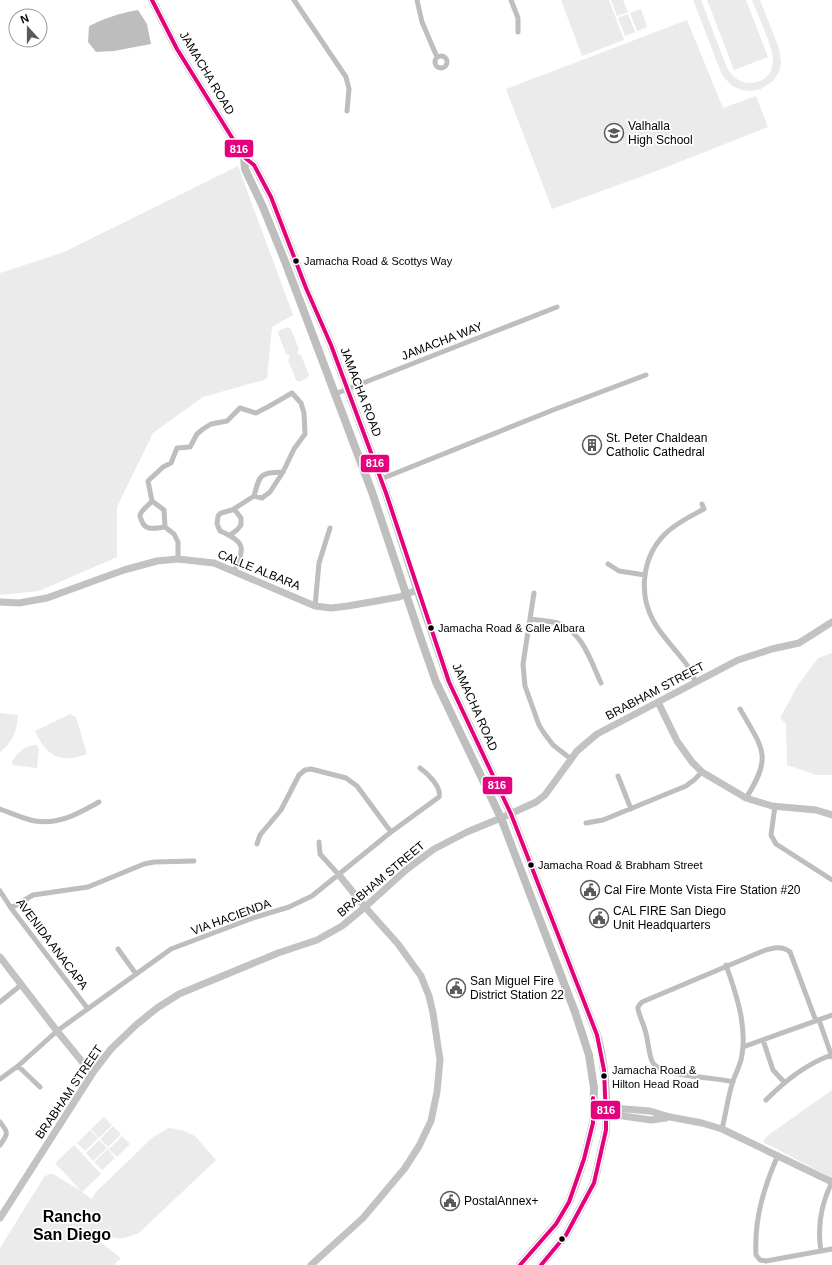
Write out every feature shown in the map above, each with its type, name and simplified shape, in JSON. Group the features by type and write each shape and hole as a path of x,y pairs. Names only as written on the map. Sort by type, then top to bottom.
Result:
{"main road":[{"name":"JAMACHA ROAD","path":"152,0 177,49 244,157 254,165 271,196 306,288 331,345 381,479 449,682 511,814 598,1035 602,1052 607,1109 606,1130 594,1183 566,1235 541,1265"},
{"name":"JAMACHA ROAD","path":"244,157 245,169 263,207 372,492 438,686 501,818 587,1046 594,1088 592,1123 584,1159 569,1202 556,1224 525,1263"},
{"path":"300,303 306,288"}],"street":[{"path":"294,0 346,77 349,89 346,111"},
{"path":"417,0 422,22 437,57"},
{"path":"511,0 518,18 518,32"},
{"name":"JAMACHA WAY","path":"335,394 347,388 557,307"},
{"path":"381,479 540,415 646,375"},
{"path":"178,559 178,542 165,527 164,510 152,501 148,481 163,467 171,464 177,448 190,447 197,434 203,428 210,424 227,421 240,408 256,413 292,394 301,403 304,413 305,434 270,492 262,498 254,496"},
{"path":"234,571 242,555 242,550 238,541 230,535 220,531 217,522 218,516 221,513 234,509 254,496 259,479 263,475 267,473 283,472"},
{"path":"152,501 141,513 140,517 142,522 148,529 165,527"},
{"path":"696,682 686,663 654,623 646,603 644,588 648,561 659,541 674,527 704,508 702,504"},
{"path":"230,535 241,525 241,518 234,509"},
{"path":"315,606 319,563 330,528"},
{"name":"CALLE ALBARA","path":"0,602 19,603 35,601 62,594 107,575 124,570 157,561 178,559 206,561 234,571 315,606 331,608 348,606 406,594 417,590"},
{"path":"608,564 619,571 645,575"},
{"path":"534,593 523,664 525,686 539,725 544,733 553,745 571,759"},
{"path":"530,619 558,623 575,633 584,646 601,683"},
{"name":"BRABHAM STREET","path":"0,1218 94,1071 111,1049 136,1025 157,1008 179,994 278,953 317,940 342,926 406,870 434,849 467,832 536,802 545,795 571,759 584,744 597,734 738,660 772,649 798,643 832,622"},
{"path":"658,702 677,742 692,762 702,772 746,798 775,806 816,810 832,815"},
{"path":"740,709 758,741 763,760 756,782 746,798"},
{"name":"VIA HACIENDA","path":"0,1079 18,1066 57,1031 171,949 253,918 299,903 312,896 391,832 438,798 440,791 428,774 420,768"},
{"path":"258,844 260,835 281,810 299,775 302,771 308,769 346,778 357,786 391,832"},
{"path":"586,823 603,820 686,786 702,772"},
{"path":"618,776 631,809"},
{"path":"0,810 34,821 48,822 74,816 99,802"},
{"path":"775,806 771,835 776,844 832,880"},
{"path":"311,1265 363,1218 405,1168 420,1146 430,1121 437,1092 440,1060 434,1015 429,996 421,976 398,944 320,854 319,842"},
{"path":"11,908 33,895 88,887 144,864 194,861"},
{"name":"AVENIDA ANACAPA","path":"0,891 11,908 88,1009"},
{"path":"733,1082 713,1078 685,1076 655,1066 650,1058 647,1035 638,1011 638,1006 642,1002 726,965 763,951 775,948 786,948 790,952 832,1056 820,1059 801,1069 784,1082 766,1100"},
{"path":"118,949 136,974"},
{"path":"0,957 84,1064 94,1071"},
{"path":"722,1129 733,1082 742,1056 743,1047 743,1027 735,989 726,965"},
{"path":"0,1002 21,985"},
{"path":"743,1047 832,1015"},
{"path":"763,1040 773,1070 784,1082"},
{"path":"18,1066 40,1087"},
{"path":"593,1109 613,1108 650,1111 722,1129 832,1182 824,1200 820,1217 819,1240 821,1251"},
{"path":"0,1122 7,1130 7,1136 0,1145"},
{"path":"778,1155 765,1186 755,1238 756,1255 760,1260 766,1261 832,1249"}],"shaded area":[{"path":"561,0 609,0 624,40 582,56"},
{"path":"611,0 623,0 628,12 617,16"},
{"path":"693,0 701,0 727,68 732,75 747,83 754,83 761,81 767,76 771,70 773,61 771,48 752,0 760,0 779,48 781,63 779,72 773,81 761,89 751,91 742,90 732,86 722,75"},
{"path":"707,0 746,0 768,57 734,70"},
{"path":"641,9 647,27 637,31 630,13"},
{"path":"138,10 147,24 151,44 114,51 96,52 88,42 89,26 113,16"},
{"path":"628,14 635,32 625,36 618,18"},
{"path":"687,20 723,108 756,96 768,127 654,172 552,209 506,89"},
{"path":"238,166 293,315 272,327 267,379 203,397 153,433 117,507 117,557 39,591 0,595 0,273 64,252"},
{"path":"288,327 291,329 299,349 297,353 301,355 309,375 307,378 299,382 296,380 288,360 290,356 286,354 278,333 280,330"},
{"path":"832,653 832,775 816,775 787,765 786,724 780,718 798,685 818,658"},
{"path":"0,713 18,715 14,736 0,752"},
{"path":"70,714 76,717 87,754 77,757 62,758 55,756 44,747 35,731"},
{"path":"37,745 39,749 37,768 13,765 12,762 19,752 25,748"},
{"path":"832,1090 832,1178 763,1142 767,1136"},
{"path":"104,1117 112,1125 99,1138 91,1129"},
{"path":"113,1126 121,1134 108,1147 100,1139"},
{"path":"169,1128 182,1130 195,1136 216,1160 139,1233 117,1238 97,1229 99,1241 121,1258 114,1265 0,1265 0,1248 44,1177 49,1174 53,1174 81,1191 55,1163 74,1145 101,1174 82,1192 92,1199 95,1193 153,1137"},
{"path":"90,1130 98,1138 85,1151 77,1143"},
{"path":"122,1136 130,1144 117,1157 109,1149"},
{"path":"99,1140 107,1148 93,1161 86,1153"},
{"path":"108,1149 115,1158 102,1170 94,1162"}],"transit line":[{"name":"816","path":"152,0 177,49 244,157 254,165 271,197 306,288 331,345 386,493 449,682 511,814 597,1035 604,1070 606,1130 594,1183 566,1235 541,1265"},
{"name":"816","path":"520,1265 556,1224 569,1202 584,1159 593,1123 593,1098"}],"place":[{"name":"Valhalla High School","path":"614,133"},
{"name":"Jamacha Road & Scottys Way","path":"296,261"},
{"name":"St. Peter Chaldean Catholic Cathedral","path":"592,445"},
{"name":"Jamacha Road & Calle Albara","path":"431,628"},
{"name":"Jamacha Road & Brabham Street","path":"531,865"},
{"name":"Cal Fire Monte Vista Fire Station #20","path":"590,890"},
{"name":"CAL FIRE San Diego Unit Headquarters","path":"599,918"},
{"name":"San Miguel Fire District Station 22","path":"456,988"},
{"name":"Jamacha Road & Hilton Head Road","path":"604,1076"},
{"name":"PostalAnnex+","path":"450,1201"}],"district":[{"name":"Rancho San Diego","path":"72,1225"}]}
